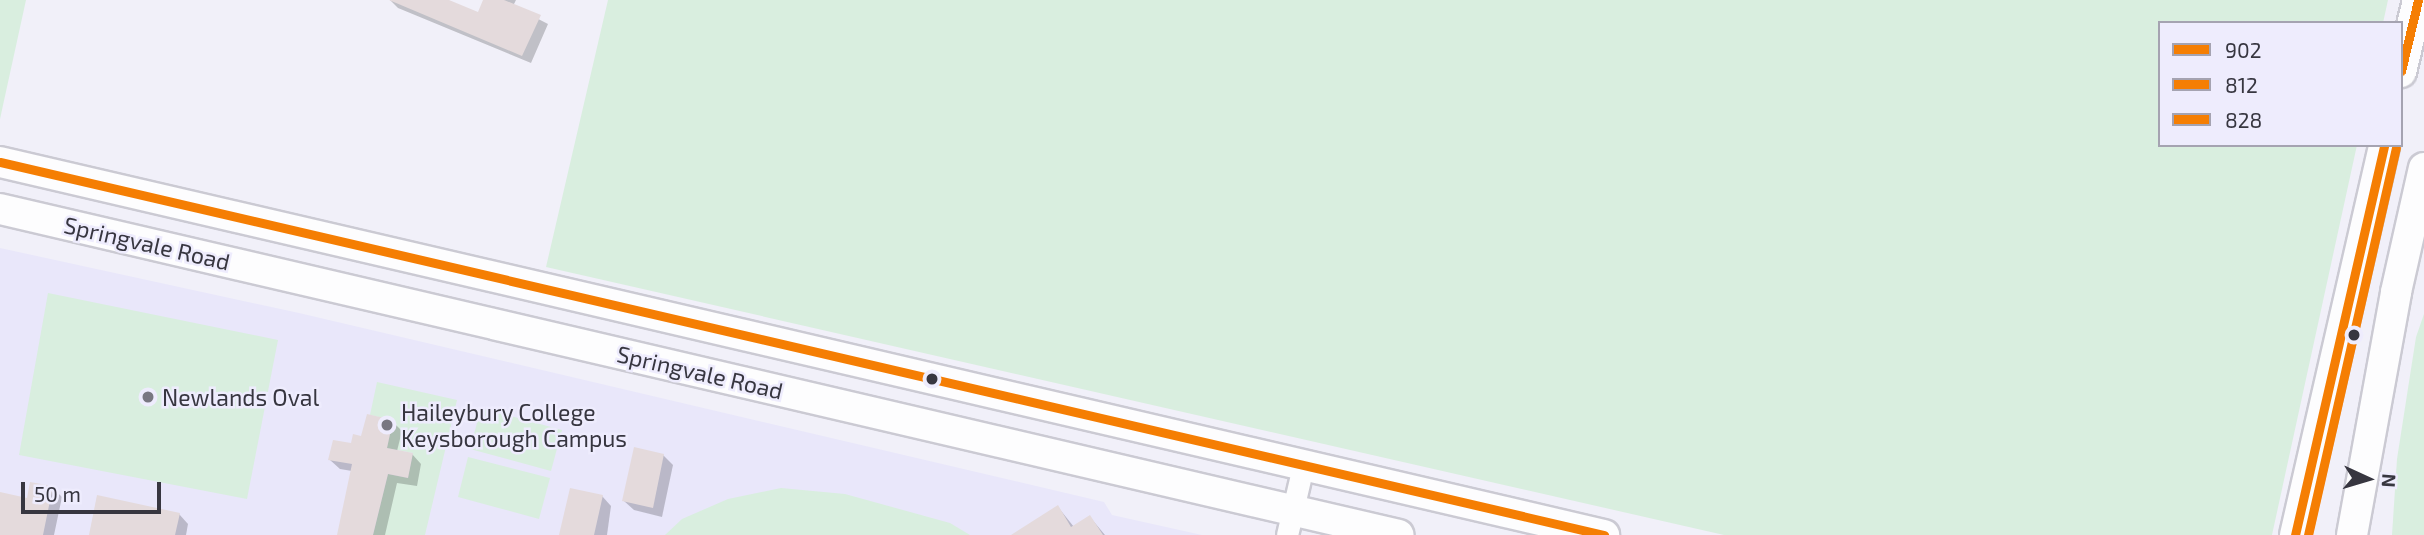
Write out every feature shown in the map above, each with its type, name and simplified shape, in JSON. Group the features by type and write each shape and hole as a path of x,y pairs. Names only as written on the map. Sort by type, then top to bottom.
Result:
{"highway":[{"path":"2403,64 2418,0"},
{"path":"2295,535 2384,147"},
{"name":"Springvale Road","path":"0,162 1604,535"},
{"path":"2352,535 2394,301 2424,169"},
{"name":"Springvale Road","path":"0,209 1290,523 1399,535"}],"lane":[{"path":"1290,523 1303,466"}],"shaded area":[{"name":"Haileybury College Keysborough Campus","path":"0,248 299,313 1104,502 1112,515 1202,535 0,535"}],"green space":[{"path":"0,0 26,0 0,119"},
{"path":"608,0 2388,0 2383,21 2158,21 2158,147 2357,147 2272,535 1724,535 546,267"},
{"name":"Newlands Oval","path":"48,293 278,340 247,499 19,455"},
{"path":"2424,314 2424,535 2392,535 2397,459 2416,337"},
{"path":"377,382 457,400 425,535 373,535 388,474 408,478 413,453 387,448 393,420 370,415"},
{"path":"481,408 562,430 551,471 470,449"},
{"path":"468,457 550,478 539,519 458,497"},
{"path":"781,488 845,494 950,523 970,535 665,535 682,519 728,499"}],"building":[{"path":"389,0 449,0 478,12 483,0 504,0 541,15 522,56"},
{"path":"367,414 393,420 387,448 413,453 408,478 388,474 373,535 337,535 352,464 328,460 333,440 351,443 353,434 361,436"},
{"path":"634,447 664,454 653,508 622,501"},
{"path":"30,482 53,486 43,535 0,535 0,492 27,498"},
{"path":"570,488 603,495 594,535 559,535"},
{"path":"97,495 180,513 175,535 89,535"},
{"path":"1058,505 1071,527 1090,515 1103,535 1011,535"}],"transit line":[{"name":"812","path":"2403,63 2418,0"},
{"name":"812","path":"2295,535 2384,147"},
{"name":"828","path":"2308,535 2396,148"},
{"name":"902","path":"0,162 1604,535"}],"place":[{"name":"Newlands Oval","path":"148,397"},
{"name":"Haileybury College Keysborough Campus","path":"387,425"}]}
